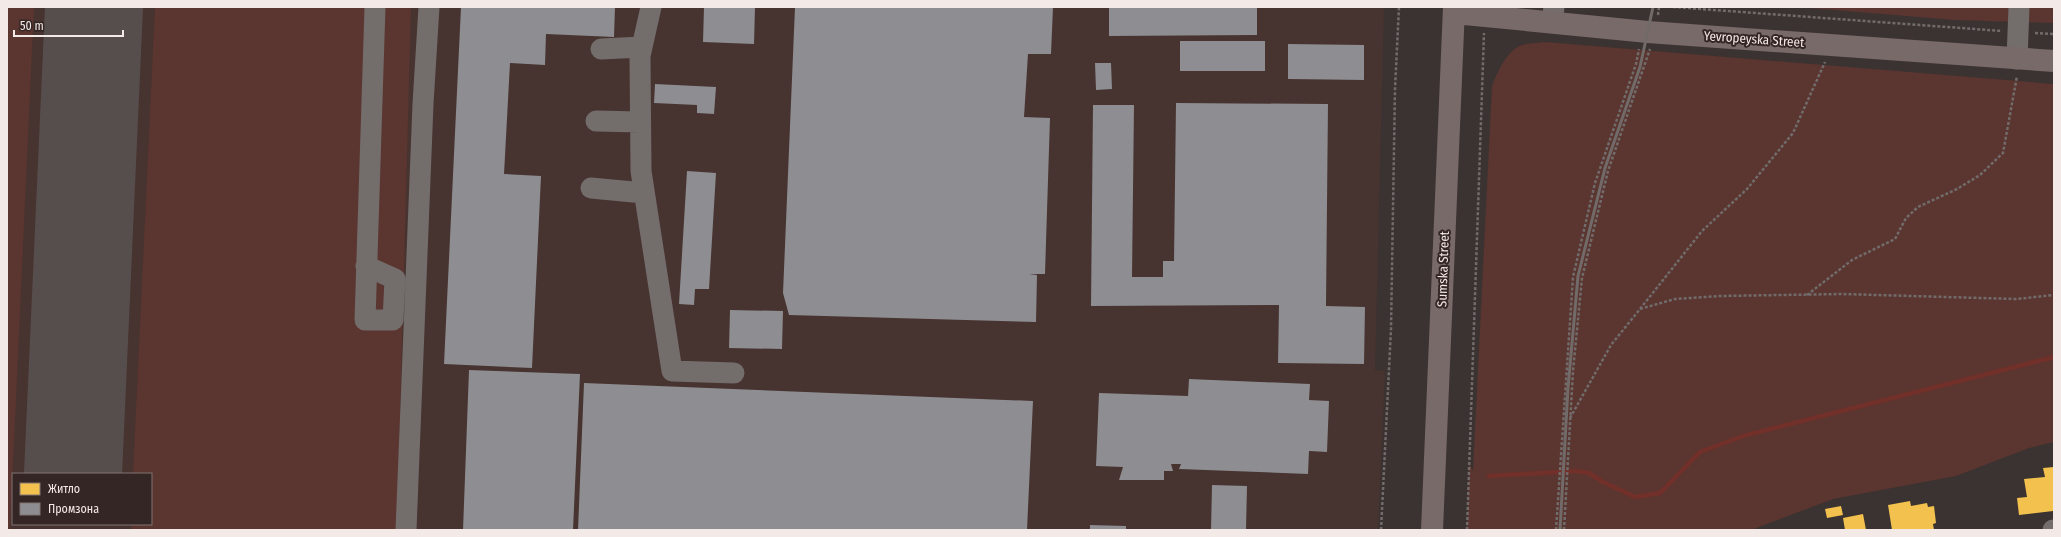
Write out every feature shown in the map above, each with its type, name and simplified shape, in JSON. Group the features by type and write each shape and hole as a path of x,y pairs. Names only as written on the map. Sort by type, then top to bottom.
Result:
{"main road":[{"name":"Yevropeyska Street","path":"1454,10 1485,15 1553,15 1832,45 2054,61"},
{"name":"Sumska Street","path":"1432,530 1454,10"}],"lane":[{"path":"366,266 375,7"},
{"path":"406,530 423,104 429,7"},
{"path":"651,7 640,56 640,171 672,371 734,373"},
{"path":"2018,59 2019,7"},
{"path":"601,49 642,47"},
{"path":"596,121 640,122"},
{"path":"591,188 644,193"}],"path":[{"path":"1382,530 1391,329 1395,89 1399,7"},
{"path":"1673,7 2018,33 2054,34"},
{"path":"1467,530 1485,15"},
{"path":"1570,418 1611,344 1702,231 1747,189 1793,133 1832,45"},
{"path":"1556,530 1573,277 1595,183 1636,64 1639,47"},
{"path":"1564,530 1570,418 1585,263 1608,171 1650,48"},
{"path":"1806,295 1852,260 1895,239 1906,218 1918,207 1957,190 1980,175 2003,153 2018,59"},
{"path":"1640,309 1675,299 1720,296 1842,294 2016,299 2054,295"}],"shaded area":[{"path":"7,7 341,7 386,530 7,530"},
{"path":"7,7 34,7 10,530 7,530"},
{"path":"155,7 411,7 397,530 131,530 131,525 152,525 152,473 133,473"},
{"path":"342,7 1384,7 1375,370 1385,371 1378,530 387,530"},
{"path":"1797,7 2054,7 2054,23 1955,20"},
{"path":"1545,42 2054,84 2054,442 2029,448 1956,476 1833,499 1751,530 1467,530 1469,463 1473,471 1492,86 1503,62 1512,52 1522,45"}],"building: Житло":[{"path":"2054,467 2053,511 2019,515 2017,498 2027,497 2024,479 2045,477 2043,468"},
{"path":"1910,501 1911,506 1927,503 1928,507 1934,506 1936,523 1933,524 1934,530 1892,530 1888,505"},
{"path":"1841,506 1843,515 1827,518 1825,509"},
{"path":"1863,514 1866,530 1845,530 1843,518"}],"building: Промзона":[{"path":"461,7 615,7 614,37 546,34 545,65 510,63 504,174 541,176 532,368 444,364"},
{"path":"704,7 755,7 754,44 703,42"},
{"path":"795,7 1053,7 1051,54 1028,54 1024,117 1050,118 1045,274 1029,274 1037,275 1036,322 789,315 783,293"},
{"path":"1109,7 1257,7 1257,35 1109,36"},
{"path":"1180,41 1265,41 1265,71 1180,71"},
{"path":"1288,44 1364,45 1364,80 1288,79"},
{"path":"1095,63 1111,63 1112,89 1096,90"},
{"path":"655,84 716,87 714,114 697,113 697,105 654,103"},
{"path":"1176,103 1328,104 1326,306 1365,307 1364,364 1278,363 1279,305 1091,306 1093,105 1134,105 1132,277 1163,277 1163,261 1174,261"},
{"path":"687,171 716,173 709,289 695,289 694,305 679,304"},
{"path":"730,310 783,311 782,349 729,348"},
{"path":"469,370 580,374 573,530 463,530"},
{"path":"1189,379 1310,384 1309,400 1329,401 1327,452 1309,451 1308,474 1179,469 1181,464 1171,464 1173,471 1164,471 1164,480 1119,480 1123,467 1096,466 1099,393 1188,396"},
{"path":"584,383 1033,401 1027,530 578,530"},
{"path":"1212,485 1247,486 1246,530 1211,530"},
{"path":"1090,525 1126,526 1126,530 1090,530"}],"waterway":[{"path":"1489,476 1576,471 1589,473 1603,482 1635,497 1660,493 1700,452 1743,436 2054,357"}],"runway":[{"path":"73,473 94,7"}],"railway":[{"path":"1560,530 1568,388 1578,276 1605,168 1640,67 1653,7"}]}
